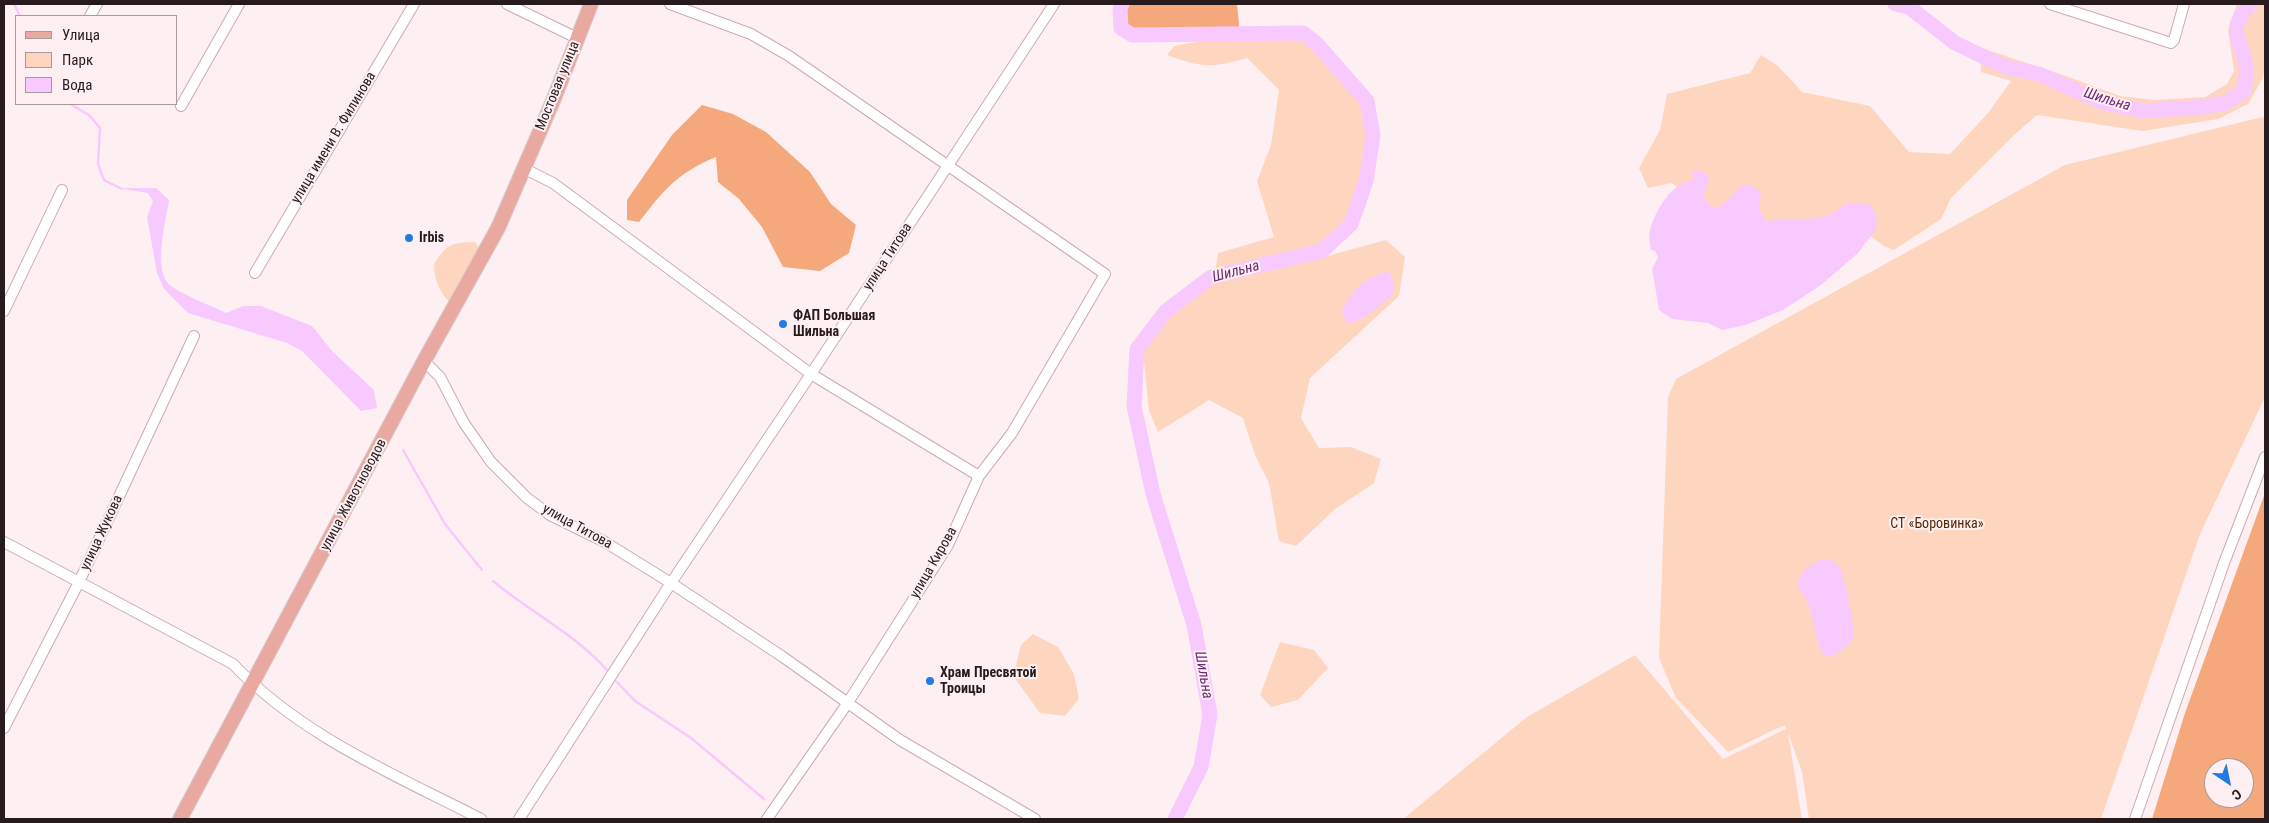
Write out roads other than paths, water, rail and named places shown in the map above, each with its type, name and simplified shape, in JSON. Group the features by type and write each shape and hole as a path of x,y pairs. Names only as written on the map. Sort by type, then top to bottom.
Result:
{"main road":[{"name":"Мостовая улица","path":"524,168 553,101 591,4"},
{"name":"улица Животноводов","path":"180,819 253,686 424,361 498,228 524,168"}],"street":[{"path":"91,15 97,4"},
{"path":"181,106 239,4"},
{"name":"улица имени В. Филинова","path":"255,273 414,4"},
{"path":"507,4 577,38"},
{"path":"670,4 751,34 789,56 948,166"},
{"name":"улица Титова","path":"519,819 671,584 1054,4"},
{"path":"2050,4 2171,43 2174,40 2184,4"},
{"name":"улица Кирова","path":"767,819 847,704 948,545 979,476 1012,434 1105,274 948,166"},
{"path":"524,168 553,183 811,374 979,476"},
{"path":"4,311 62,190"},
{"name":"улица Жукова","path":"4,728 80,582 194,336"},
{"name":"улица Титова","path":"424,361 440,376 464,423 492,462 527,498 550,515 605,542 671,584"},
{"path":"2135,819 2224,563 2265,457"},
{"path":"4,542 233,664 253,686 327,740 481,819"},
{"path":"671,584 783,657 847,704 908,745 1035,819"}],"water":[{"path":"1696,170 1706,173 1709,179 1704,193 1706,202 1716,209 1733,196 1742,185 1750,185 1761,192 1759,208 1766,222 1782,219 1824,217 1844,205 1859,203 1871,205 1877,218 1876,229 1858,253 1821,285 1783,310 1746,325 1722,330 1708,323 1672,319 1659,310 1652,269 1658,257 1655,251 1651,250 1649,232 1665,199 1677,187 1692,180 1694,176 1691,172"},
{"path":"118,188 156,188 169,200 161,258 165,279 171,286 226,313 243,306 261,306 312,326 333,352 374,390 377,408 361,411 302,351 287,343 188,313 164,289 157,273 147,217 153,201 148,193"},
{"path":"1388,271 1394,284 1392,296 1365,317 1348,324 1341,312 1350,297 1365,282"},
{"path":"1829,559 1841,569 1854,633 1852,640 1847,646 1832,656 1824,655 1821,650 1809,605 1798,588 1798,582 1803,572 1812,564"}],"waterway":[{"path":"14,4 20,15"},
{"name":"Шильна","path":"1122,4 1120,9 1121,28 1132,35 1303,33 1317,44 1367,101 1373,135 1366,181 1351,224 1322,251 1211,277 1166,311 1137,349 1134,406 1153,494 1194,625 1210,715 1201,767 1175,819"},
{"name":"Шильна","path":"1895,4 1909,7 1955,43 2005,67 2039,74 2101,102 2143,111 2202,107 2226,103 2244,91 2246,67 2236,28 2238,21 2251,4"},
{"path":"72,105 89,115 100,128 98,164 104,180 122,189"},
{"path":"403,450 445,524 482,570"},
{"path":"493,581 567,634 607,670"},
{"path":"616,681 635,701 691,738 764,799"}],"place":[{"name":"Irbis","path":"409,238"},
{"name":"ФАП Большая Шильна","path":"783,324"},
{"name":"Храм Пресвятой Троицы","path":"930,681"}],"park label":[{"name":"СТ «Боровинка»","path":"1937,524"}]}
